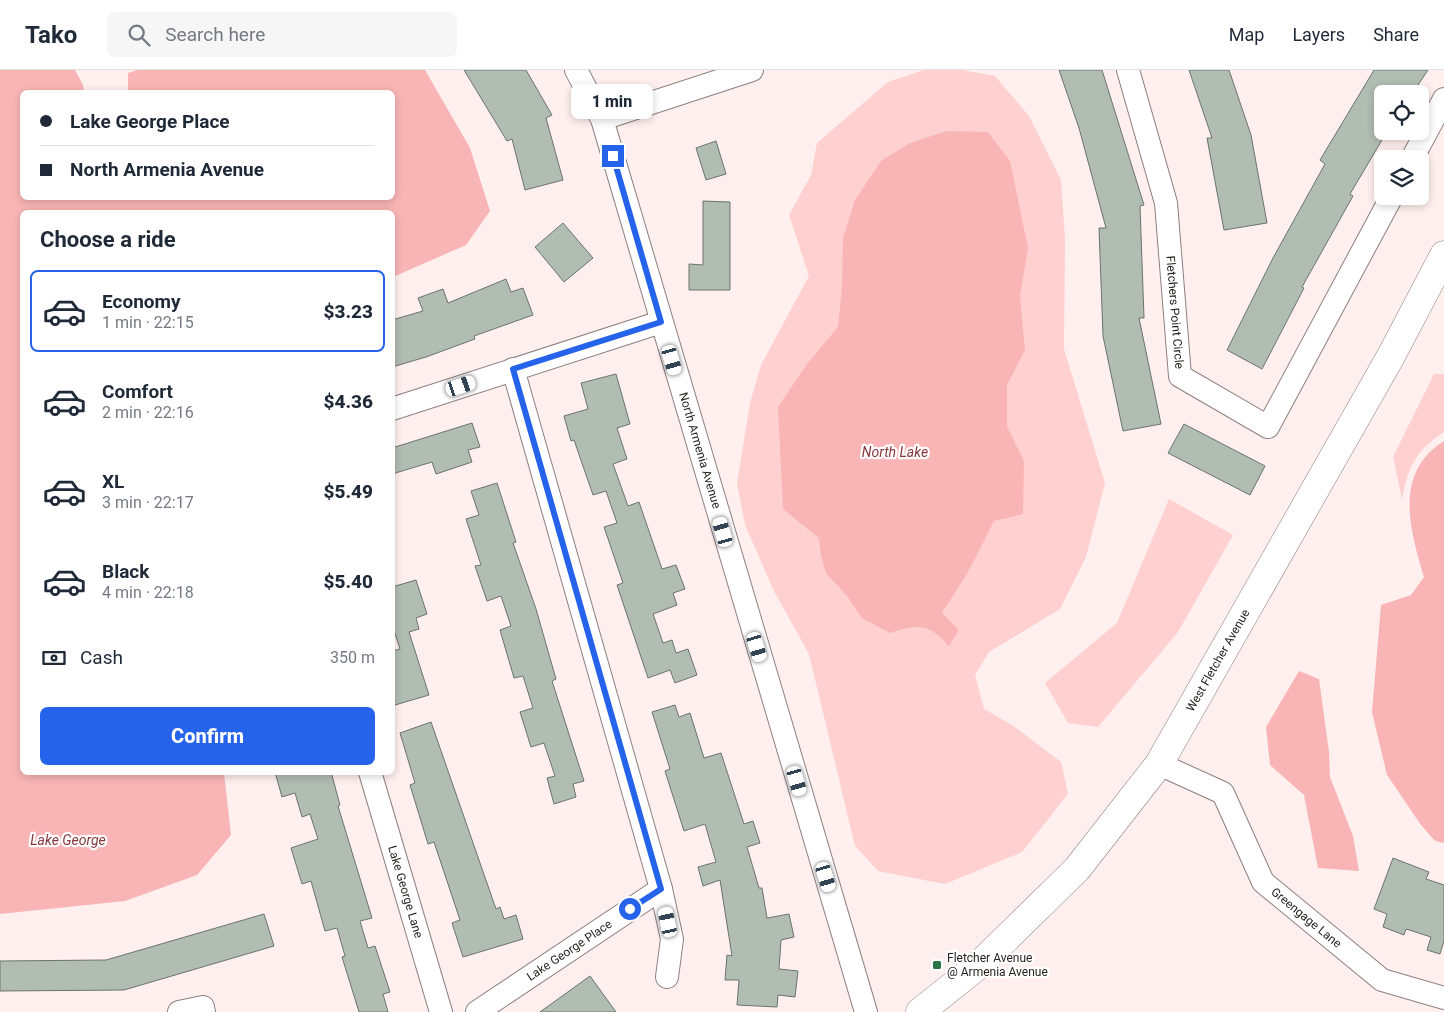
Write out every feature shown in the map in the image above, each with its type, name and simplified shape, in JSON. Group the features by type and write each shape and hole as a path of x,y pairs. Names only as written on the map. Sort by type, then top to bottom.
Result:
{"main road":[{"name":"West Fletcher Avenue","path":"920,1012 980,964 1077,869 1159,764 1391,356 1444,255"}],"street":[{"name":"North Armenia Avenue","path":"576,70 602,119 866,1012"},
{"name":"Fletchers Point Circle","path":"1128,70 1166,203 1180,376 1268,427 1387,205"},
{"path":"602,119 747,71"},
{"path":"1417,150 1444,99"},
{"path":"395,408 661,322"},
{"path":"513,369 661,889 672,939 667,977"},
{"name":"Greengage Lane","path":"1159,764 1223,793 1263,882 1382,980 1444,998"},
{"name":"Lake George Lane","path":"371,775 441,1012"},
{"name":"Lake George Place","path":"477,1012 661,889"},
{"path":"179,1012 203,1007 204,1012"}],"shaded area":[{"path":"924,70 962,70 995,76 1029,116 1061,180 1065,240 1064,349 1105,483 1086,557 1060,609 989,652 975,675 984,709 1012,725 1061,762 1068,794 1022,852 945,884 878,871 855,846 809,654 774,591 745,525 737,483 750,403 761,365 809,276 789,215 811,175 817,143 888,82"},
{"path":"1434,374 1444,374 1444,432 1426,446 1415,460 1407,478 1402,499 1393,457"},
{"path":"1169,499 1233,535 1178,632 1098,727 1068,723 1045,683 1117,623"}],"water":[{"name":"Lake George","path":"0,70 75,70 83,85 84,90 20,90 20,200 395,200 395,90 128,90 128,73 137,70 425,70 470,148 490,211 466,245 395,276 395,210 20,210 20,775 224,775 231,835 197,875 125,901 0,914"},
{"name":"North Lake","path":"947,131 988,132 1010,161 1028,248 1020,296 1025,350 1007,385 1007,426 1024,461 1023,514 994,521 968,572 942,613 959,630 949,646 942,638 929,629 915,627 890,633 862,618 847,596 826,573 821,556 819,538 783,509 778,407 807,364 838,327 842,286 843,238 855,200 881,161 910,143"},
{"path":"1444,441 1444,843 1435,841 1421,825 1387,775 1372,712 1381,605 1411,595 1424,577 1411,522 1410,503 1412,486 1417,469 1428,454"},
{"path":"1299,671 1319,679 1329,752 1330,777 1353,836 1359,871 1318,868 1304,795 1270,765 1266,727"}],"building":[{"path":"464,70 526,70 552,115 546,118 563,180 525,190 512,139 507,141"},
{"path":"1059,70 1102,70 1144,205 1140,206 1144,318 1139,318 1161,424 1123,431 1103,336 1099,228 1106,228 1079,128"},
{"path":"1189,70 1229,70 1251,135 1267,223 1224,230 1207,138 1212,138"},
{"path":"1374,70 1428,70 1418,85 1374,85 1374,140 1382,140 1376,150 1374,150 1374,154 1350,194 1353,196 1302,287 1304,288 1262,369 1227,350 1273,258 1325,164 1320,160"},
{"path":"716,141 726,174 706,180 696,148"},
{"path":"703,201 730,202 730,290 689,290 689,264 703,265"},
{"path":"563,223 593,258 564,282 535,247"},
{"path":"506,279 511,292 523,288 533,315 474,336 475,339 395,366 395,319 423,311 418,298 443,289 448,303"},
{"path":"616,374 630,424 617,428 627,459 613,464 628,506 639,502 662,569 676,565 685,589 673,593 677,605 653,614 663,643 672,640 676,653 688,649 697,675 675,683 670,670 648,678 617,585 623,583 604,527 617,523 606,491 593,495 574,440 571,441 564,416 588,409 581,383"},
{"path":"472,423 480,447 468,450 472,462 436,474 432,462 395,473 395,447"},
{"path":"1184,424 1265,466 1250,495 1168,453"},
{"path":"497,483 516,542 513,543 536,609 556,679 552,681 584,781 573,784 576,797 554,804 547,778 555,776 544,743 531,747 520,712 533,708 523,676 514,678 500,630 511,626 501,596 487,601 475,566 481,565 466,519 479,515 471,491"},
{"path":"416,580 427,614 416,618 419,629 409,632 429,695 395,705 395,650 400,649 395,633 395,586"},
{"path":"675,705 679,717 690,713 704,758 721,753 744,824 753,821 760,843 747,847 759,888 762,888 767,918 789,914 794,937 781,940 779,969 798,971 795,997 778,995 777,1007 737,1005 739,980 725,980 727,955 732,956 720,880 703,886 698,867 716,862 705,824 684,831 665,771 670,769 652,712"},
{"path":"431,722 496,909 500,907 504,919 516,915 523,939 463,957 452,923 460,920 434,842 428,844 410,785 415,783 400,733"},
{"path":"276,775 332,775 340,805 338,806 372,918 360,921 368,948 375,946 390,992 383,994 388,1012 359,1012 342,957 345,956 337,928 325,931 311,881 302,884 291,848 318,839 310,814 302,817 295,793 282,797"},
{"path":"1393,858 1429,872 1426,879 1444,885 1444,941 1440,954 1427,950 1431,937 1406,929 1404,935 1383,927 1387,914 1374,909"},
{"path":"264,914 274,946 124,990 0,991 0,961 106,960"},
{"path":"590,976 616,1012 540,1012"}],"place":[{"name":"Fletcher Avenue @ Armenia Avenue","path":"937,965"}],"route":[{"path":"613,156 661,322 513,369 661,889 630,909"}]}
